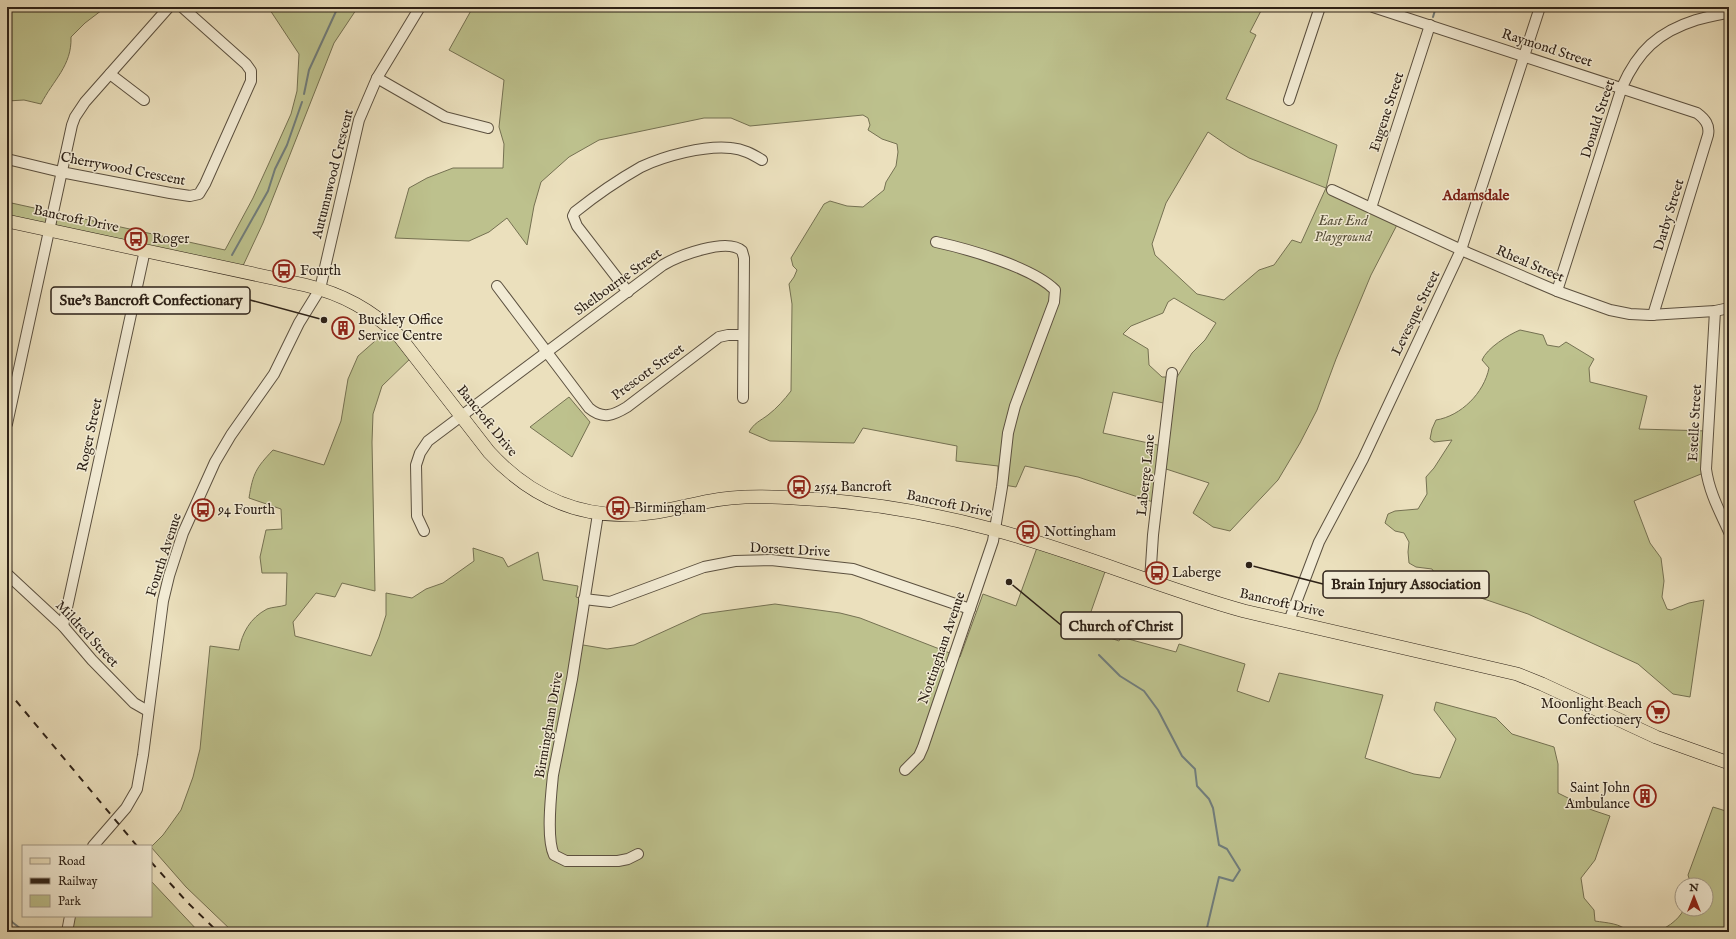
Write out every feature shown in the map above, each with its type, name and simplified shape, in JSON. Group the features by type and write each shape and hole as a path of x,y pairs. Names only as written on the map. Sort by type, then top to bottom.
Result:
{"main road":[{"name":"Bancroft Drive","path":"7,221 145,250 320,290 340,296 363,307 390,328 408,346 496,459 521,481 539,493 558,502 598,514 636,515 731,498 783,498 846,502 940,517 996,530 1220,605 1518,674 1656,737 1729,763"}],"street":[{"path":"7,424 61,172 75,116 85,102 169,7"},
{"name":"Cherrywood Crescent","path":"7,159 61,172 196,196 202,190 250,81 251,71 246,64 182,7"},
{"name":"Autumnwood Crescent","path":"320,290 360,120 377,78 420,7"},
{"path":"1289,100 1320,7"},
{"name":"Raymond Street","path":"1373,7 1697,113 1708,124"},
{"name":"Levesque Street","path":"1289,621 1319,542 1362,459 1461,250 1540,7"},
{"name":"Donald Street","path":"1557,291 1622,88 1639,57 1656,38 1668,30 1684,23 1729,13"},
{"name":"Eugene Street","path":"1371,208 1430,25"},
{"path":"110,74 144,100"},
{"path":"377,78 445,117 488,128"},
{"name":"Darby Street","path":"1653,314 1708,135 1708,124"},
{"path":"628,292 577,226 573,216 575,212 616,182 642,167 661,159 704,149 730,148 751,153 762,160"},
{"name":"Rheal Street","path":"1332,190 1461,250 1557,291 1620,312 1653,314 1715,311 1729,308"},
{"name":"Nottingham Avenue","path":"905,770 919,756 924,747 996,530 1008,433 1015,406 1054,302 1055,290 1047,282 1016,267 983,254 936,242"},
{"name":"Shelbourne Street","path":"424,531 417,516 417,460 428,441 663,265 677,257 692,252 717,247 731,246 742,251 744,258 743,398"},
{"name":"Roger Street","path":"63,626 145,250"},
{"path":"497,286 547,352"},
{"name":"Fourth Avenue","path":"94,845 126,808 137,789 163,601 169,576 183,533 215,462 231,435 274,374 299,323 320,290"},
{"name":"Estelle Street","path":"1715,311 1706,469 1714,499 1729,532"},
{"name":"Prescott Street","path":"547,352 589,408 596,414 608,416 627,406 719,337 728,335 743,335"},
{"name":"Laberge Lane","path":"1150,581 1156,504 1172,373"},
{"name":"Birmingham Drive","path":"598,514 572,679 553,775 550,846 554,855 566,861 618,861 628,859 638,854"},
{"name":"Dorsett Drive","path":"584,599 610,602 704,567 735,561 771,560 853,569 970,610"},
{"name":"Mildred Street","path":"7,574 63,626 92,660 134,703 148,711"},
{"path":"67,932 70,917"}],"green space":[{"path":"7,7 106,7 85,23 71,37 65,65 41,104 24,100 7,101"},
{"path":"268,7 358,7 334,43 263,223 241,270 7,220 7,202 225,250 253,198 269,163 291,114 297,91 299,54"},
{"name":"East End Playground","path":"473,7 1263,7 1250,32 1256,35 1226,99 1337,145 1326,188 1399,221 1371,275 1336,359 1317,410 1300,443 1278,480 1230,531 1213,527 1193,513 1209,483 1160,467 1156,503 1078,477 1025,466 1016,487 998,484 998,466 956,461 957,446 863,428 854,443 770,441 749,432 755,424 777,407 791,391 792,304 789,284 797,270 793,266 791,258 824,204 830,201 847,206 863,207 884,190 886,182 896,166 898,152 897,144 882,139 868,130 870,125 868,118 863,115 750,126 731,118 704,118 599,140 569,157 541,182 534,206 527,245 507,218 489,232 469,241 395,238 409,188 427,178 453,168 503,168 504,144 499,127 504,80 449,50","holes":["1208,132 1249,158 1326,188 1301,243 1292,240 1274,265 1259,270 1224,300 1197,294 1155,255 1152,244 1166,203","1174,298 1216,323 1205,340 1192,353 1177,377 1162,377 1149,365 1148,349 1123,334 1131,326 1163,313 1168,302","1113,392 1168,404 1162,446 1103,433"]},
{"path":"391,327 415,354 382,386 373,414 372,442 375,591 342,583 335,597 316,593 293,622 295,636 371,656 386,615 386,593 412,598 426,589 443,583 474,561 473,548 503,558 508,567 538,552 543,580 578,586 576,597 583,599 577,644 607,649 634,645 702,614 775,604 840,613 860,618 960,657 983,594 1016,606 1039,542 1107,566 1087,623 1087,630 1119,641 1121,637 1176,652 1179,644 1245,664 1237,691 1269,702 1279,673 1383,695 1365,758 1414,774 1440,778 1456,739 1434,710 1436,702 1496,718 1512,734 1554,747 1558,764 1558,793 1592,810 1610,816 1595,860 1581,878 1584,898 1594,910 1595,921 1617,925 1629,932 233,932 186,887 152,848 152,846 163,835 181,810 193,777 200,749 210,646 239,650 242,638 251,621 267,609 286,605 287,573 262,573 260,557 266,530 282,529 281,509 249,498 256,471 273,450 324,465 341,421 348,379 358,356"},
{"path":"1520,330 1543,335 1547,345 1559,347 1566,342 1594,359 1589,368 1590,382 1647,396 1639,429 1708,431 1706,472 1634,501 1650,543 1661,558 1664,581 1662,597 1667,609 1671,610 1689,603 1704,600 1690,697 1673,694 1638,664 1528,614 1478,597 1465,585 1441,583 1432,569 1416,567 1409,563 1409,542 1404,533 1395,531 1385,523 1388,514 1395,511 1418,509 1427,494 1426,477 1434,468 1452,440 1434,442 1430,439 1436,420 1454,414 1470,402 1482,386 1489,368 1482,360 1485,355 1498,342"},
{"path":"569,397 590,422 572,457 530,427"},
{"path":"1713,807 1729,812 1729,932 1652,932 1661,930 1679,917 1714,917 1714,877 1689,877 1688,875"},
{"path":"152,882 199,932 66,932 70,917 152,917"}],"waterway":[{"path":"304,94 309,70 338,7"},
{"path":"1433,17 1436,7"},
{"path":"232,255 268,191 275,169 287,145 302,102"},
{"path":"1099,655 1120,676 1144,691 1158,710 1182,756 1195,769 1197,786 1209,799 1213,808 1219,845 1227,849 1240,870 1233,881 1219,877 1206,932"},
{"path":"10,918 12,922 25,932"}],"railway":[{"path":"7,690 136,845"},
{"path":"152,863 187,902 218,932"}],"place":[{"name":"Roger","path":"136,239"},
{"name":"Fourth","path":"284,271"},
{"name":"Sue's Bancroft Confectionary","path":"324,320"},
{"name":"Buckley Office Service Centre","path":"343,328"},
{"name":"2554 Bancroft","path":"799,487"},
{"name":"Birmingham","path":"618,508"},
{"name":"94 Fourth","path":"203,510"},
{"name":"Nottingham","path":"1028,532"},
{"name":"Brain Injury Association","path":"1249,565"},
{"name":"Laberge","path":"1157,573"},
{"name":"Church of Christ","path":"1009,582"},
{"name":"Moonlight Beach Confectionery","path":"1658,712"},
{"name":"Saint John Ambulance","path":"1645,796"}],"district":[{"name":"Adamsdale","path":"1476,195"}]}
